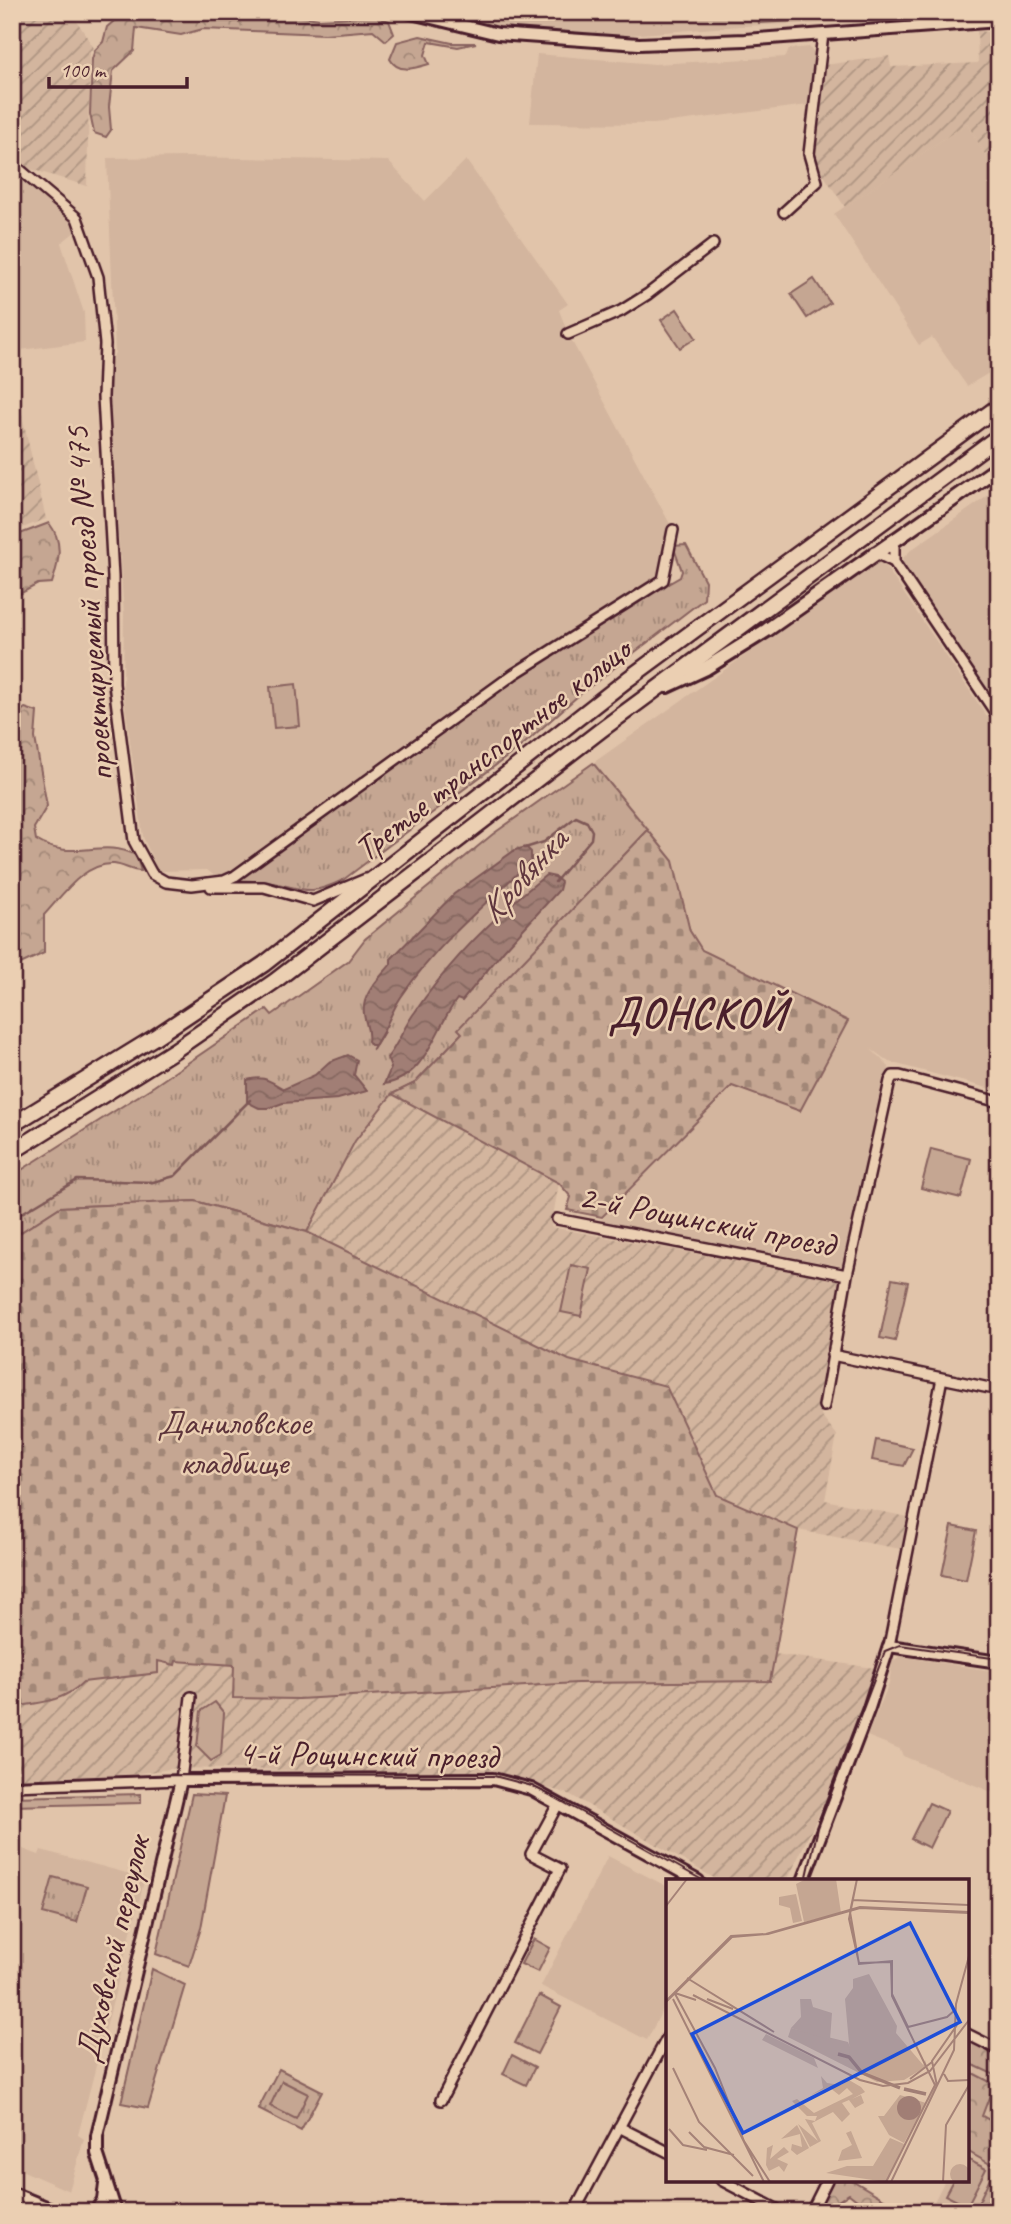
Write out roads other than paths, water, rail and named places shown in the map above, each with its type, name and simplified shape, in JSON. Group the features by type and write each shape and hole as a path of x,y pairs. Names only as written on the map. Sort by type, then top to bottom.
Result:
{"main road":[{"name":"Третье транспортное кольцо","path":"12,1125 155,1037 264,964 628,679 999,406"},
{"name":"Третье транспортное кольцо","path":"12,1152 175,1050 275,981 648,695 999,436"},
{"path":"648,695 706,668 767,630 874,552 999,467"},
{"path":"12,2194 56,2212"},
{"path":"12,2209 19,2212"}],"street":[{"path":"407,12 498,34 639,44 745,40 999,21"},
{"path":"784,212 817,182 809,154 822,34"},
{"name":"проектируемый проезд № 475","path":"12,163 77,218 98,276 105,344 103,397 113,577 114,684 134,841 152,874 166,882 192,885 223,881 235,876 514,674 663,580 673,530"},
{"path":"568,334 639,300 713,244"},
{"path":"894,540 894,562"},
{"path":"874,552 894,562 999,718"},
{"path":"192,885 264,887 313,901 383,872"},
{"path":"824,1406 847,1275 893,1076 999,1102"},
{"name":"2-й Рощинский проезд","path":"557,1220 847,1275"},
{"path":"832,1355 999,1390"},
{"path":"804,1879 889,1646 942,1378"},
{"path":"889,1646 999,1662"},
{"name":"Духовской переулок","path":"116,2212 97,2153 97,2136 181,1780 191,1697"},
{"name":"4-й Рощинский проезд","path":"12,1786 181,1780 493,1779 531,1789 694,1879"},
{"path":"441,2100 560,1869 531,1854 558,1804"},
{"path":"969,2035 999,2050"},
{"path":"574,2212 666,2040"},
{"path":"619,2127 666,2151"},
{"path":"95,2212 103,2200 105,2178"},
{"path":"725,2182 782,2212"},
{"path":"811,2212 826,2182"}],"water":[{"path":"526,847 531,852 531,861 462,925 430,960 401,997 376,1045 371,1045 364,1014 365,1000 391,964 391,959 454,894 515,850"},
{"path":"546,875 561,882 559,890 462,1001 457,999 420,1062 398,1080 384,1084 391,1068 387,1058 411,1017 443,974 475,939"},
{"path":"348,1055 357,1060 354,1075 367,1091 338,1099 283,1103 269,1108 259,1108 247,1102 247,1080 262,1079 284,1089 315,1075 329,1062"}],"waterway":[{"name":"Кровянка","path":"525,848 544,842 576,817 587,822 592,831 591,839 555,882"},
{"name":"Кровянка","path":"373,1049 384,1031"},
{"name":"Кровянка","path":"12,1219 77,1180 153,1182 175,1176 250,1100"}],"tram line":[{"path":"806,1879 818,1828 885,1651 900,1645 999,1659"},
{"path":"12,1781 180,1775 494,1776 532,1786 700,1879"}],"district":[{"name":"ДОНСКОЙ","path":"698,1012"}],"park label":[{"name":"Даниловское кладбище","path":"234,1442"}]}
